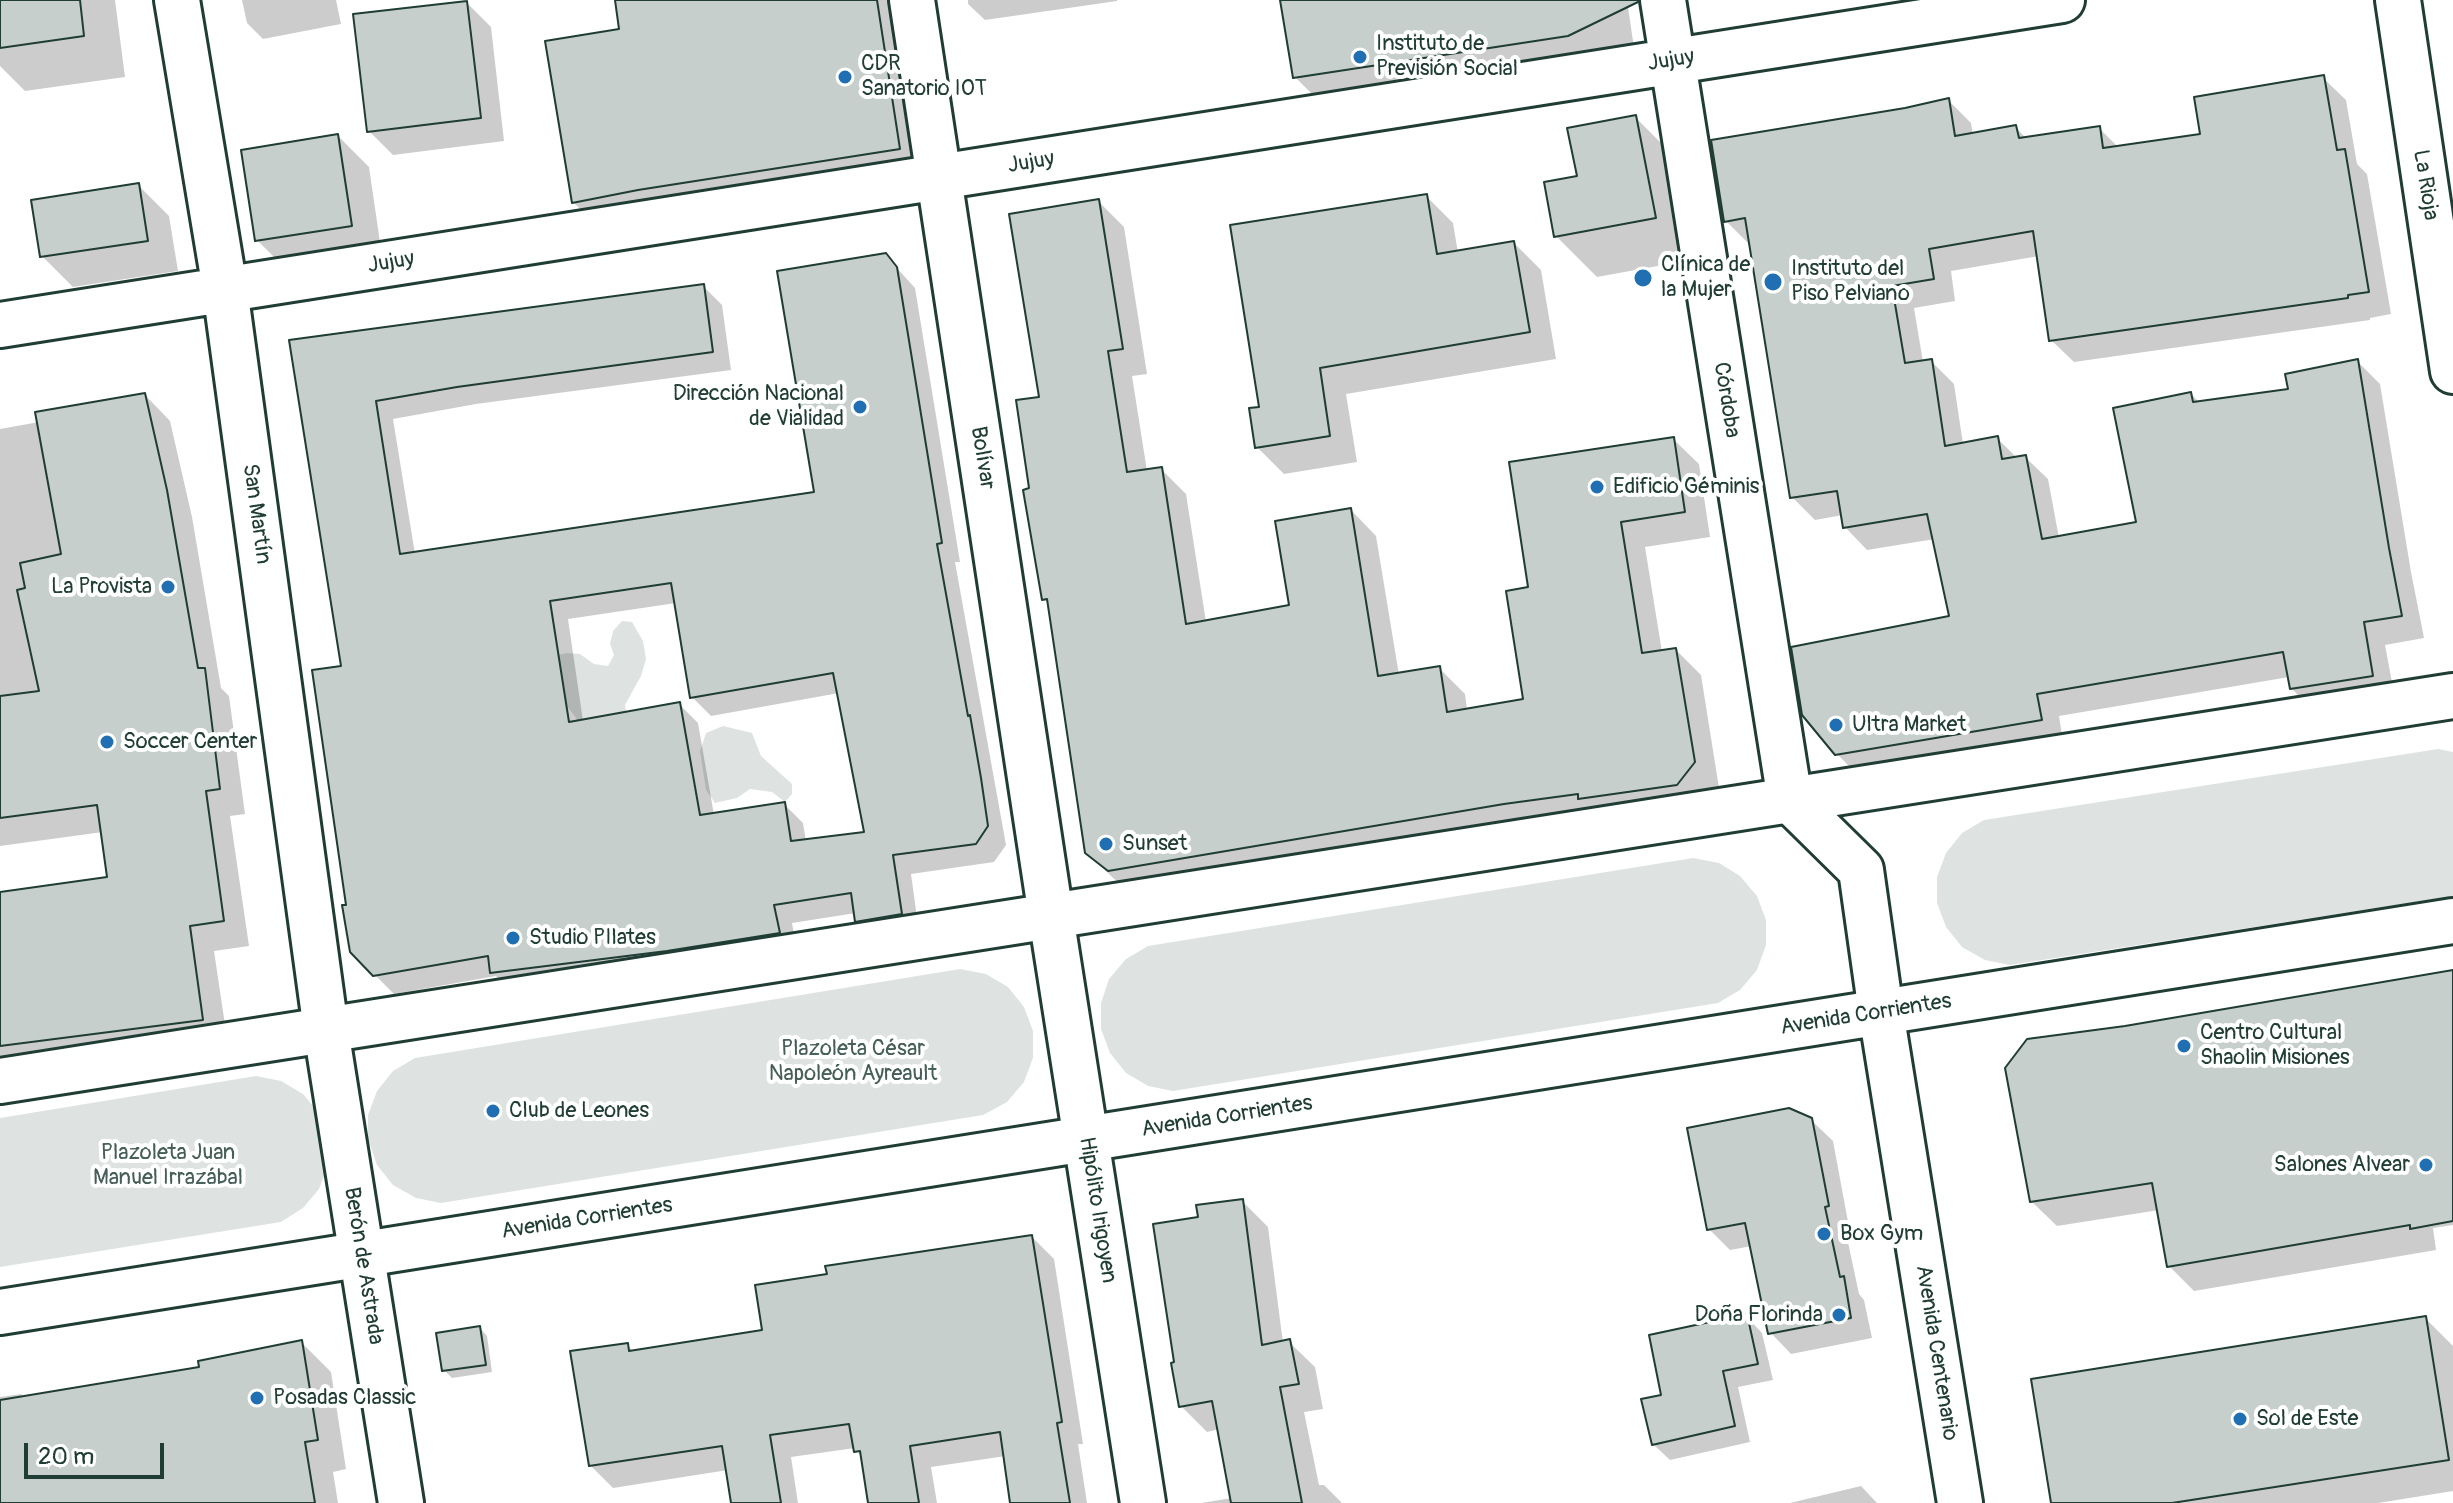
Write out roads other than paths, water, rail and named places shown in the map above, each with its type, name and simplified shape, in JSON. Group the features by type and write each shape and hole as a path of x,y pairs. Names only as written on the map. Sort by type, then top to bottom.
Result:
{"street":[{"name":"San Martín","path":"177,0 225,289 326,1030"},
{"name":"Bolívar","path":"912,0 1051,916"},
{"name":"Córdoba","path":"1663,0 1790,800"},
{"name":"Jujuy","path":"0,325 2062,0"},
{"name":"La Rioja","path":"2398,0 2453,371"},
{"path":"0,1081 2453,696"},
{"name":"Avenida Centenario","path":"1790,800 1861,870 1960,1503"},
{"name":"Hipólito Irigoyen","path":"1051,916 1143,1503"},
{"name":"Avenida Corrientes","path":"0,1312 2453,921"},
{"name":"Berón de Astrada","path":"326,1030 401,1503"}],"place":[{"name":"Instituto de Previsión Social","path":"1360,57"},
{"name":"CDR Sanatorio IOT","path":"845,77"},
{"name":"Clínica de la Mujer","path":"1643,278"},
{"name":"Instituto del Piso Pelviano","path":"1773,282"},
{"name":"Dirección Nacional de Vialidad","path":"860,407"},
{"name":"Edificio Géminis","path":"1597,487"},
{"name":"La Provista","path":"168,587"},
{"name":"Ultra Market","path":"1836,725"},
{"name":"Soccer Center","path":"107,742"},
{"name":"Sunset","path":"1106,844"},
{"name":"Studio PIlates","path":"513,938"},
{"name":"Centro Cultural Shaolin Misiones","path":"2184,1046"},
{"name":"Club de Leones","path":"493,1111"},
{"name":"Salones Alvear","path":"2426,1165"},
{"name":"Box Gym","path":"1824,1234"},
{"name":"Doña Florinda","path":"1839,1315"},
{"name":"Posadas Classic","path":"257,1398"},
{"name":"Sol de Este","path":"2240,1419"}],"park label":[{"name":"Plazoleta César Napoleón Ayreault","path":"853,1062"},
{"name":"Plazoleta Juan Manuel Irrazábal","path":"168,1166"}]}
